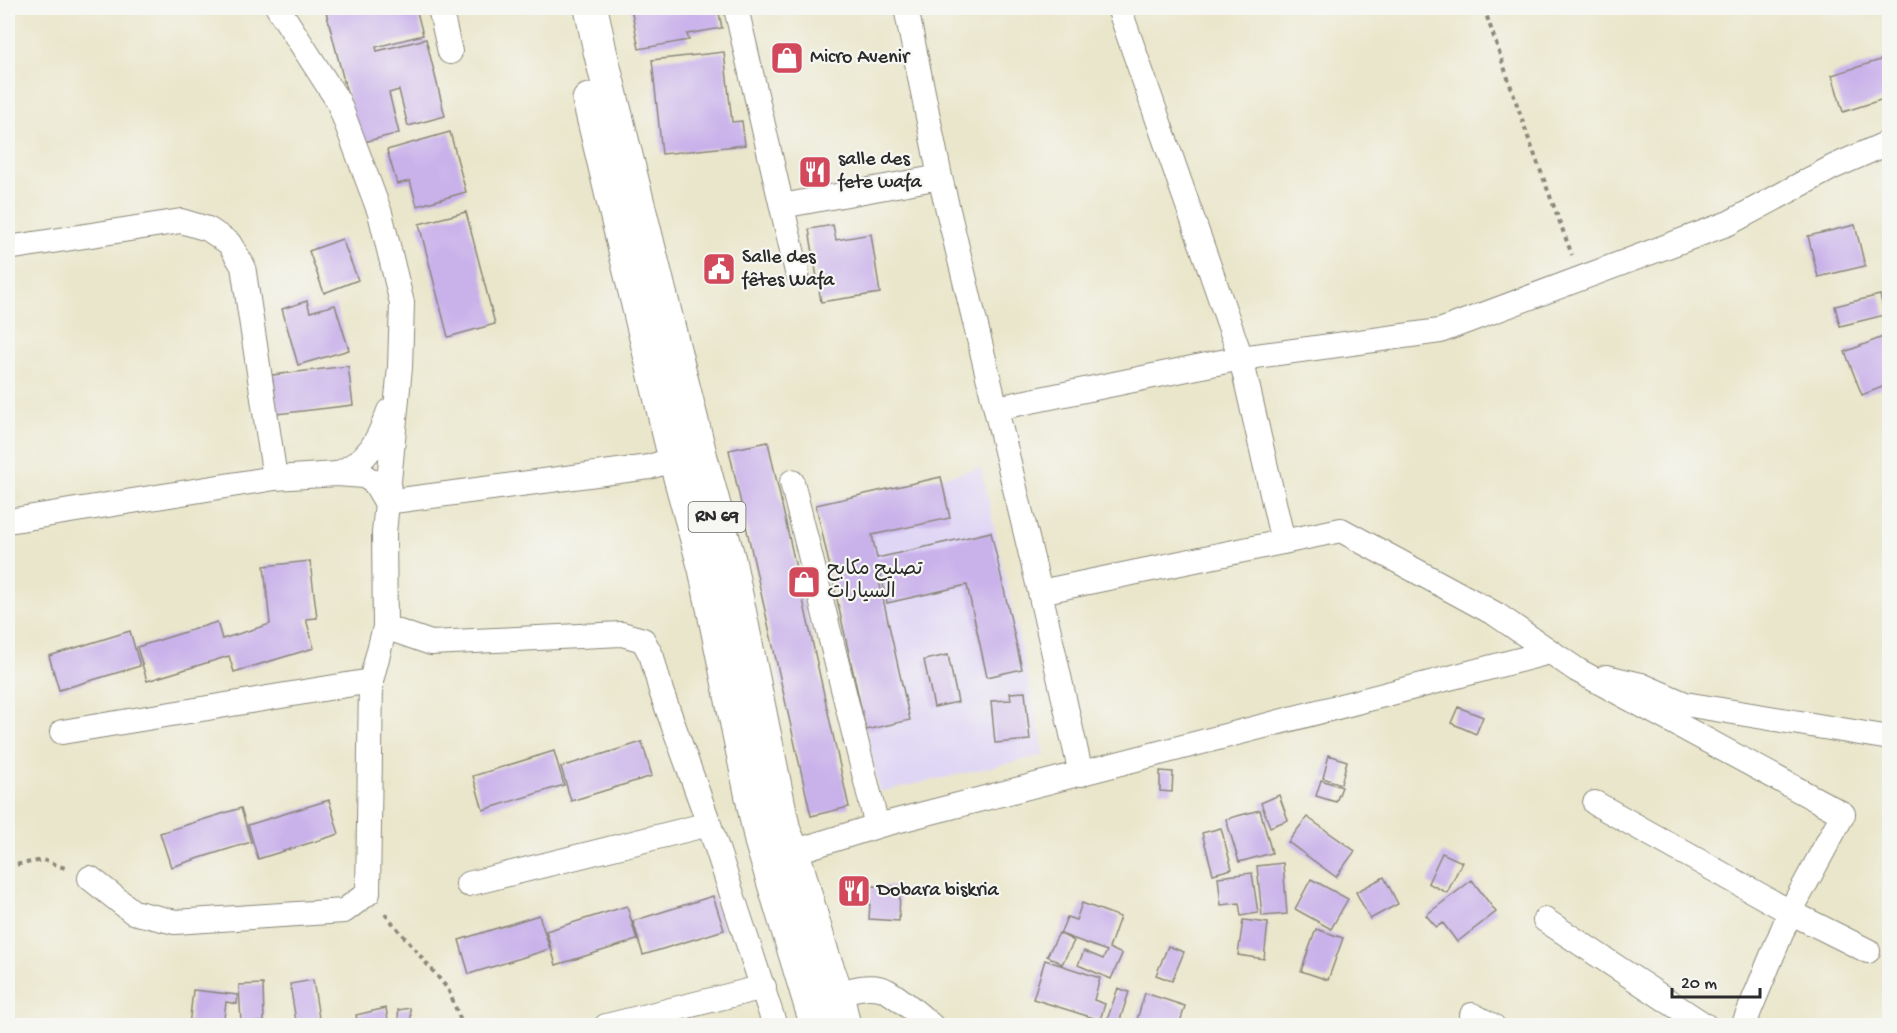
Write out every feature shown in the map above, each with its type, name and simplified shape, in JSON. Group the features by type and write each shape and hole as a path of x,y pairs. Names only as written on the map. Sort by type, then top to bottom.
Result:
{"main road":[{"name":"RN 69","path":"568,8 688,459"},
{"name":"RN 69","path":"591,8 688,459 705,569 761,841 781,857 822,1007 844,1026"}],"street":[{"path":"90,878 133,912 175,922 344,911 368,893 371,681 385,627 384,533 398,390 402,303 380,213 338,101 278,8"},
{"path":"440,8 450,52"},
{"path":"736,8 797,272"},
{"path":"906,8 940,177 997,408 1081,774"},
{"path":"1119,8 1241,358 1283,542"},
{"path":"997,408 1241,358 1440,331 1729,224 1833,167 1890,142"},
{"path":"782,206 940,177"},
{"path":"8,248 181,220 208,229 229,243 243,266 275,478"},
{"path":"337,474 364,458 384,426 398,390"},
{"path":"386,502 649,467 688,459"},
{"path":"8,521 275,478 337,474 364,476 375,483 386,502"},
{"path":"792,482 877,826"},
{"path":"1040,592 1341,530 1497,615 1577,670 1843,814 1790,912 1743,1026"},
{"path":"385,627 430,643 622,634 643,640 652,657 661,691 709,824 775,1026"},
{"path":"781,857 877,826 1550,652"},
{"path":"1577,670 1641,685 1685,704 1890,738"},
{"path":"62,732 371,681"},
{"path":"1595,803 1790,912 1868,951"},
{"path":"468,884 709,824"},
{"path":"1545,920 1706,1026"},
{"path":"606,1026 764,987"},
{"path":"822,1007 848,990 866,987 885,989 932,1026"},
{"path":"1472,1015 1493,1026"}],"path":[{"path":"1484,8 1528,137 1581,279"},
{"path":"8,866 43,860 90,878"},
{"path":"368,893 448,989 463,1026"}],"shaded area":[{"path":"981,468 1045,755 880,792 816,505"}],"building":[{"path":"325,8 416,8 423,35 376,47 377,51 426,39 445,116 408,126 399,90 389,93 399,133 360,143"},
{"path":"631,8 718,8 722,28 687,34 689,40 639,49"},
{"path":"724,52 732,122 742,121 745,145 662,154 652,60"},
{"path":"1890,57 1890,97 1843,112 1832,75"},
{"path":"450,132 466,192 417,206 410,181 397,184 387,150"},
{"path":"466,212 495,324 448,337 419,224"},
{"path":"833,225 836,240 871,234 880,293 821,302 809,229"},
{"path":"1855,225 1865,266 1818,277 1808,236"},
{"path":"342,239 358,280 324,293 309,251"},
{"path":"1880,295 1885,315 1840,326 1835,306"},
{"path":"307,301 310,312 335,305 349,350 298,365 282,309"},
{"path":"1890,334 1890,384 1862,395 1845,352"},
{"path":"348,366 353,405 277,414 272,375"},
{"path":"768,442 849,807 811,816 729,450"},
{"path":"941,477 950,518 872,535 877,558 991,532 1022,669 987,677 967,585 887,603 881,575 878,576 910,720 866,730 816,505"},
{"path":"310,561 317,618 306,619 314,648 234,672 229,656 147,681 137,647 217,622 222,639 270,624 264,566"},
{"path":"130,631 140,666 59,690 49,656"},
{"path":"948,655 958,702 934,707 924,660"},
{"path":"1025,692 1030,740 995,743 991,701 1011,700 1010,693"},
{"path":"1458,707 1483,717 1476,734 1451,723"},
{"path":"642,742 652,776 571,801 561,767"},
{"path":"554,751 564,785 483,810 473,776"},
{"path":"1329,755 1347,761 1341,784 1323,778"},
{"path":"1160,771 1173,772 1172,792 1160,791"},
{"path":"1321,780 1342,787 1336,802 1316,796"},
{"path":"1279,795 1288,820 1270,827 1261,803"},
{"path":"329,800 339,834 258,859 248,825"},
{"path":"241,808 251,842 171,867 160,833"},
{"path":"1260,810 1272,853 1239,862 1226,819"},
{"path":"1307,817 1355,851 1336,877 1288,842"},
{"path":"1221,828 1232,869 1213,874 1202,833"},
{"path":"1442,853 1462,862 1447,893 1428,883"},
{"path":"1283,863 1287,914 1262,916 1257,866"},
{"path":"1252,873 1258,913 1241,916 1239,903 1221,905 1218,877"},
{"path":"1384,877 1398,904 1370,919 1356,892"},
{"path":"1311,879 1348,899 1331,929 1295,909"},
{"path":"1472,880 1496,912 1457,942 1443,923 1436,927 1426,915"},
{"path":"871,886 900,887 899,921 869,919"},
{"path":"713,896 724,930 643,955 633,921"},
{"path":"1082,903 1120,917 1109,948 1122,954 1111,979 1078,965 1084,951 1103,959 1107,951 1061,934 1074,941 1062,964 1047,956 1067,917 1076,920"},
{"path":"627,906 637,940 556,965 546,931"},
{"path":"539,915 550,949 469,974 459,940"},
{"path":"1243,920 1268,923 1264,959 1238,955"},
{"path":"1316,929 1343,938 1328,980 1301,971"},
{"path":"1168,946 1184,952 1172,981 1156,975"},
{"path":"1045,960 1100,978 1094,1000 1105,1004 1100,1020 1033,999"},
{"path":"313,980 319,1018 296,1021 290,984"},
{"path":"263,984 264,1022 241,1023 239,985"},
{"path":"1118,988 1129,992 1118,1026 1105,1026"},
{"path":"193,990 238,995 237,1004 226,1002 223,1026 189,1026"},
{"path":"1145,993 1185,1006 1179,1026 1135,1026"},
{"path":"386,1008 389,1026 358,1026 356,1015"},
{"path":"410,1008 412,1026 399,1026 398,1010"}],"place":[{"name":"Micro Avenir","path":"787,58"},
{"name":"salle des fete wafa","path":"815,172"},
{"name":"Salle des fêtes Wafa","path":"719,269"},
{"name":"تصليح مكابح السيارات","path":"804,582"},
{"name":"Dobara biskria","path":"854,891"}]}
